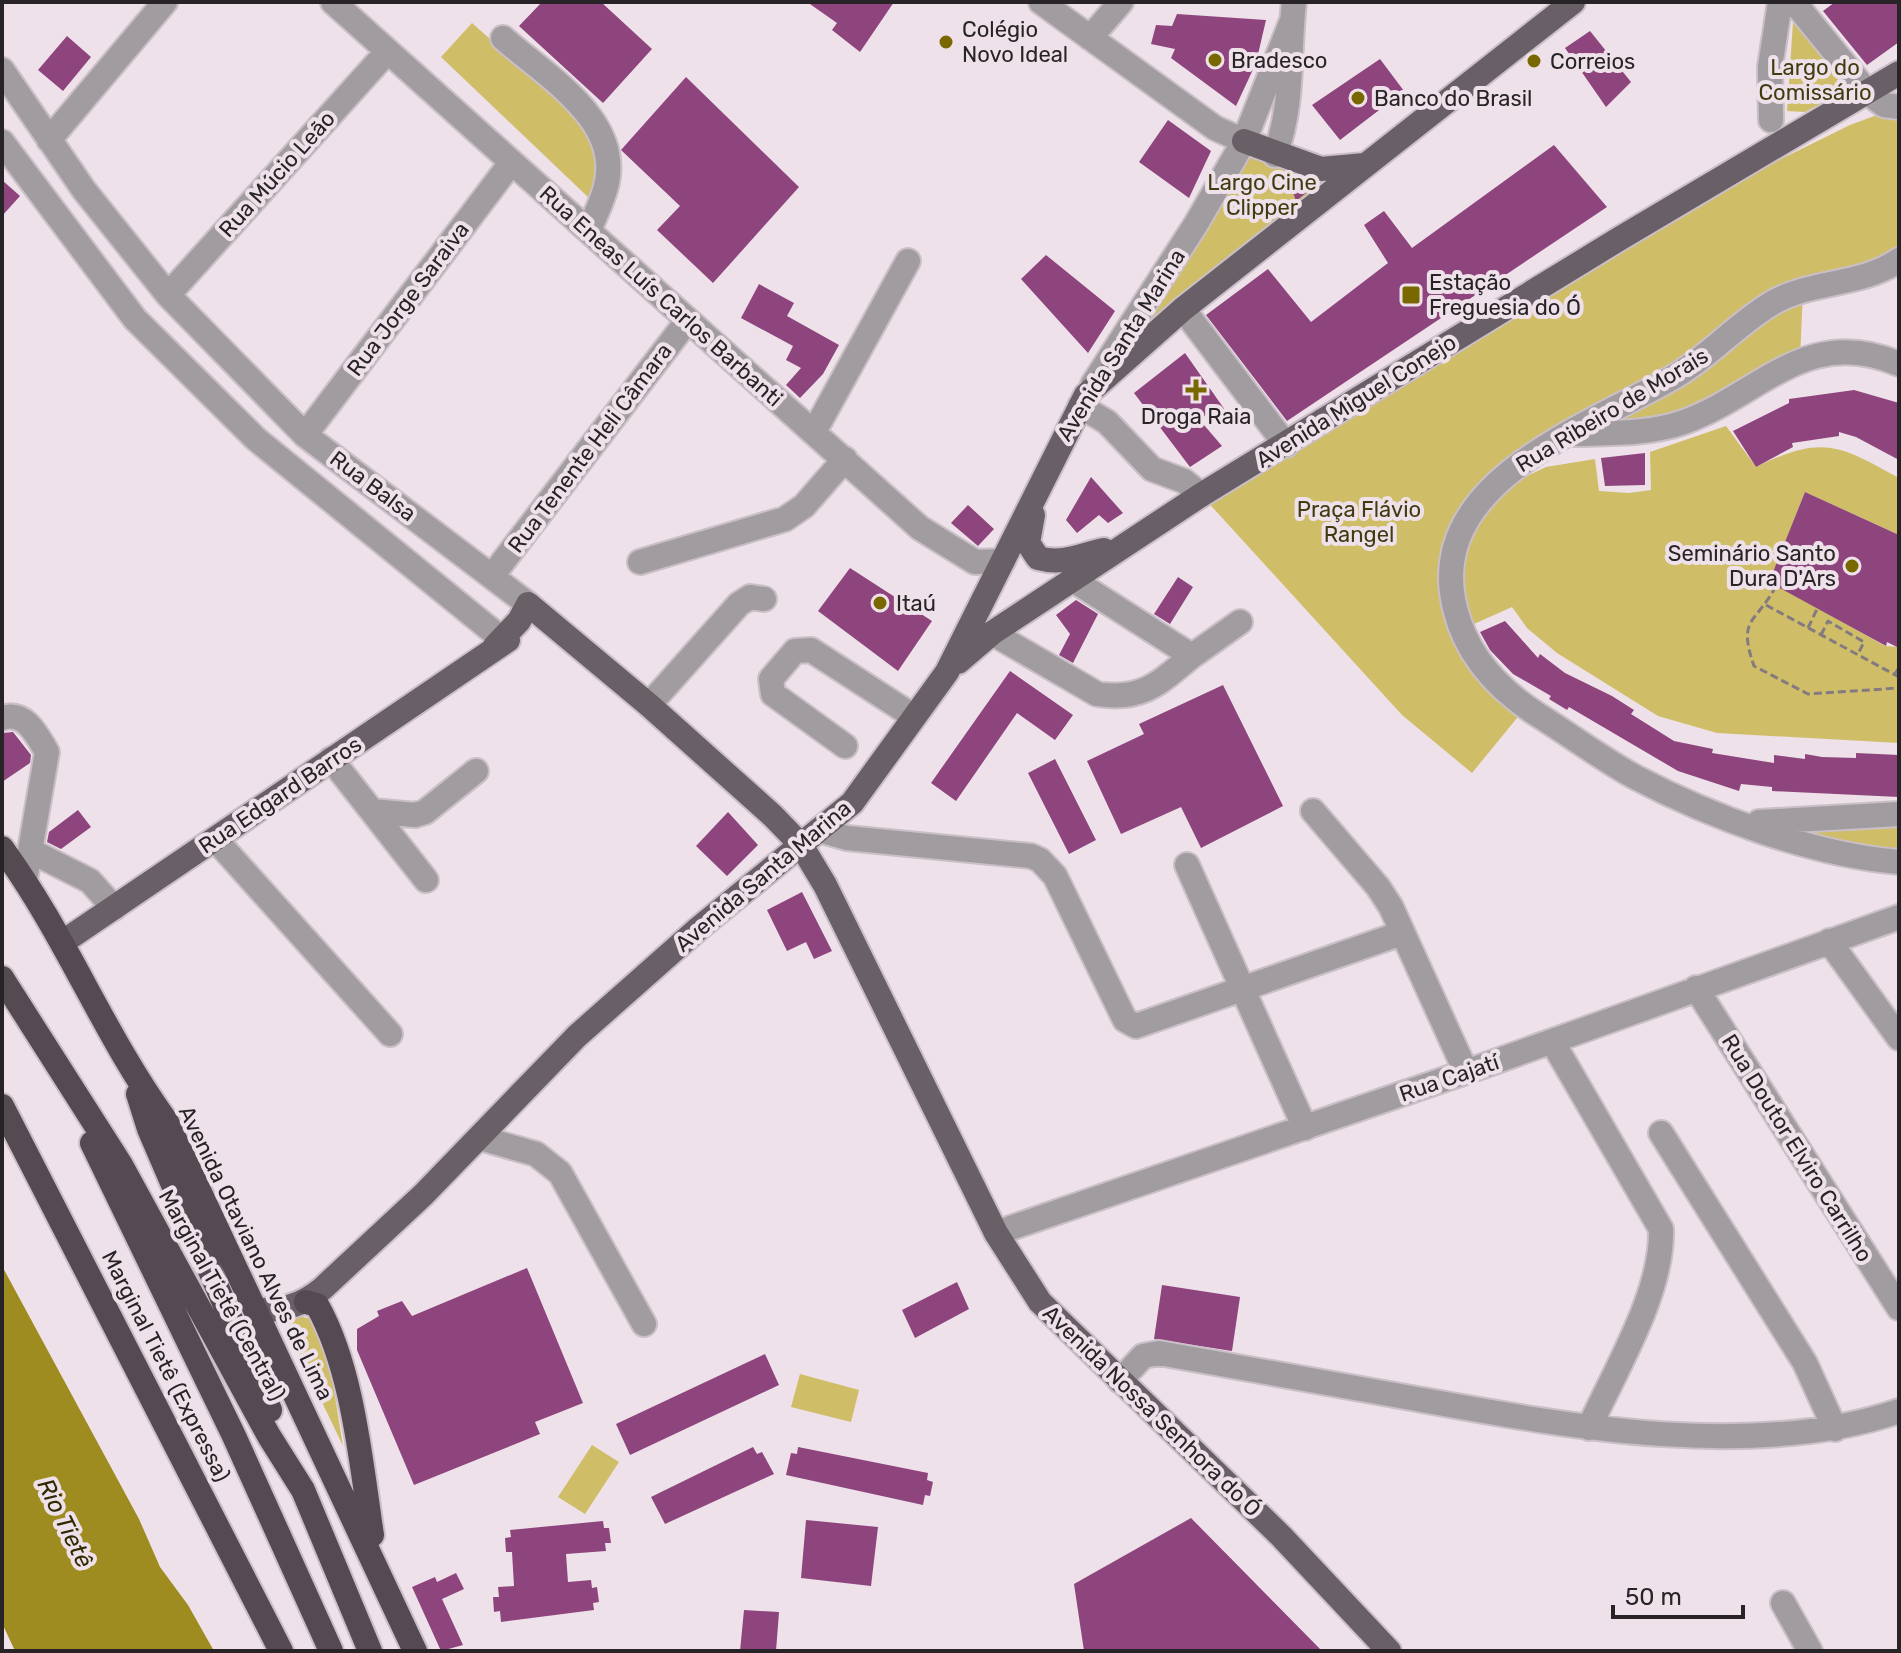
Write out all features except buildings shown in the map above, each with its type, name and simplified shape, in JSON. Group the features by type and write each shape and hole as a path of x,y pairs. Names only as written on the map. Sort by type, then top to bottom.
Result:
{"highway":[{"name":"Avenida Otaviano Alves de Lima","path":"2,848 63,942 133,1076 167,1122 376,1561 415,1651"},
{"name":"Marginal Tietê (Central)","path":"2,978 121,1165 269,1436 303,1490 370,1651"},
{"path":"36,1030 234,1436 331,1651"},
{"path":"133,1076 149,1129 303,1490"},
{"name":"Marginal Tietê (Expressa)","path":"2,1106 281,1651"},
{"path":"306,1302 317,1305 335,1343 359,1451 376,1561"}],"main road":[{"path":"1083,400 1183,309 1573,2"},
{"name":"Avenida Miguel Conejo","path":"947,672 992,633 1201,495 1619,239 1899,73"},
{"path":"1244,141 1275,155 1321,169 1365,165"},
{"name":"Avenida Santa Marina","path":"306,1302 480,1138 577,1036 699,928 852,803 947,672 1033,494 1083,400"},
{"path":"1033,494 1037,507 1028,528 1028,543 1038,558 1058,561 1082,558 1101,549 1117,550"},
{"name":"Rua Edgard Barros","path":"499,643 528,604"},
{"name":"Rua Balsa","path":"528,604 810,838"},
{"name":"Rua Edgard Barros","path":"63,942 499,643 550,621"},
{"name":"Avenida Nossa Senhora do Ó","path":"810,838 825,885 996,1233 1040,1302 1281,1536 1389,1651"},
{"path":"255,1310 286,1309 306,1302"}],"street":[{"path":"49,140 165,2"},
{"name":"Rua Eneas Luís Carlos Barbanti","path":"333,2 920,528 975,562 1003,561"},
{"path":"1041,2 1215,128 1244,141"},
{"path":"1090,38 1121,2"},
{"path":"1771,120 1770,67 1780,2"},
{"path":"1794,2 1868,93 1884,105 1899,107"},
{"name":"Avenida Santa Marina","path":"1083,400 1196,224 1244,141 1295,9"},
{"name":"Avenida Santa Marina","path":"1275,155 1286,125 1291,95 1295,9"},
{"path":"503,38 592,117 603,136 607,157 606,189 589,231"},
{"name":"Rua Múcio Leão","path":"168,295 387,52"},
{"name":"Rua Balsa","path":"2,70 49,140 168,295 305,435 528,604"},
{"name":"Rua Balsa","path":"2,142 80,251 135,319 256,439 499,643"},
{"name":"Rua Jorge Saraiva","path":"305,435 511,163"},
{"name":"Rua Ribeiro de Morais","path":"1899,260 1864,278 1803,291 1775,302 1680,373 1524,460 1492,486 1471,513 1457,538 1450,568 1459,625 1476,658 1499,684 1526,707 1634,777 1745,823 1827,850 1899,862"},
{"path":"814,432 908,261"},
{"path":"1183,309 1286,445"},
{"name":"Rua Tenente Heli Câmara","path":"492,576 688,320"},
{"path":"1568,435 1641,431 1683,423 1729,401 1777,369 1800,359 1844,354 1884,357 1899,364"},
{"path":"1083,400 1152,469 1184,481 1201,495"},
{"path":"640,562 785,519 804,506 845,459"},
{"path":"1073,580 1192,656"},
{"path":"649,705 739,604 750,597 764,599"},
{"path":"992,633 1097,694 1115,696 1133,695 1152,687 1240,622"},
{"path":"845,746 773,694 771,679 795,651 811,650 913,716"},
{"path":"2,718 11,715 24,720 47,752 25,880"},
{"path":"331,759 426,880"},
{"path":"372,811 415,815 425,812 476,771"},
{"path":"1313,811 1378,887 1466,1072"},
{"path":"1745,823 1899,814"},
{"path":"810,838 847,838 1031,856 1040,860 1055,876 1125,1020 1131,1025 1145,1026 1402,933"},
{"path":"215,839 390,1034"},
{"path":"31,851 90,881 114,908"},
{"path":"1187,865 1305,1128"},
{"name":"Rua Cajatí","path":"996,1233 1466,1072 1899,917"},
{"path":"1829,941 1899,1038"},
{"name":"Rua Doutor Elviro Carrilho","path":"1696,988 1899,1308"},
{"path":"1552,1041 1661,1229 1661,1256 1638,1321 1589,1428"},
{"path":"1661,1133 1805,1363 1835,1429"},
{"path":"480,1138 536,1154 560,1173 644,1324"},
{"path":"1120,1381 1143,1356 1159,1353 1589,1428 1717,1435 1835,1429 1899,1411"},
{"path":"1783,1603 1810,1651"}],"path":[{"path":"1776,586 1766,605 1750,619 1745,640 1754,666 1808,694 1899,688"},
{"path":"1766,605 1897,676 1899,668"},
{"path":"1808,628 1817,609"},
{"path":"1821,635 1828,621 1848,629 1864,642 1858,654"}],"green space":[{"name":"Largo do Comissário","path":"1793,22 1839,73 1835,96 1805,112 1787,111"},
{"path":"472,23 586,124 598,166 589,198 441,57"},
{"name":"Praça Flávio Rangel","path":"1885,112 1899,116 1899,258 1803,291 1800,359 1698,417 1661,428 1567,435 1540,447 1491,486 1473,511 1460,538 1453,566 1454,596 1464,625 1463,558 1476,524 1510,484 1546,467 1595,459 1599,491 1629,493 1651,490 1650,452 1726,426 1756,467 1814,447 1844,451 1860,457 1899,478 1899,535 1805,492 1770,581 1885,646 1899,647 1899,743 1717,733 1658,716 1557,653 1527,628 1512,607 1465,628 1489,672 1526,707 1472,773 1402,715 1204,498 1393,377 1619,239 1850,125"},
{"name":"Largo Cine Clipper","path":"1244,141 1275,155 1365,165 1154,327 1143,305"},
{"path":"1899,814 1899,862 1745,823"},
{"path":"287,1316 314,1320 327,1347 343,1446 284,1323"},
{"path":"800,1374 859,1390 851,1422 791,1407"},
{"path":"592,1445 619,1462 585,1514 558,1497"}],"water":[{"name":"Rio Tietê","path":"2,1266 139,1519 160,1567 188,1605 214,1651 15,1651 2,1623"}],"place":[{"name":"Colégio Novo Ideal","path":"946,42"},
{"name":"Bradesco","path":"1215,60"},
{"name":"Correios","path":"1534,61"},
{"name":"Banco do Brasil","path":"1358,98"},
{"name":"Estação Freguesia do Ó","path":"1411,295"},
{"name":"Droga Raia","path":"1196,390"},
{"name":"Seminário Santo Dura D'Ars","path":"1852,566"},
{"name":"Itaú","path":"880,603"}]}
